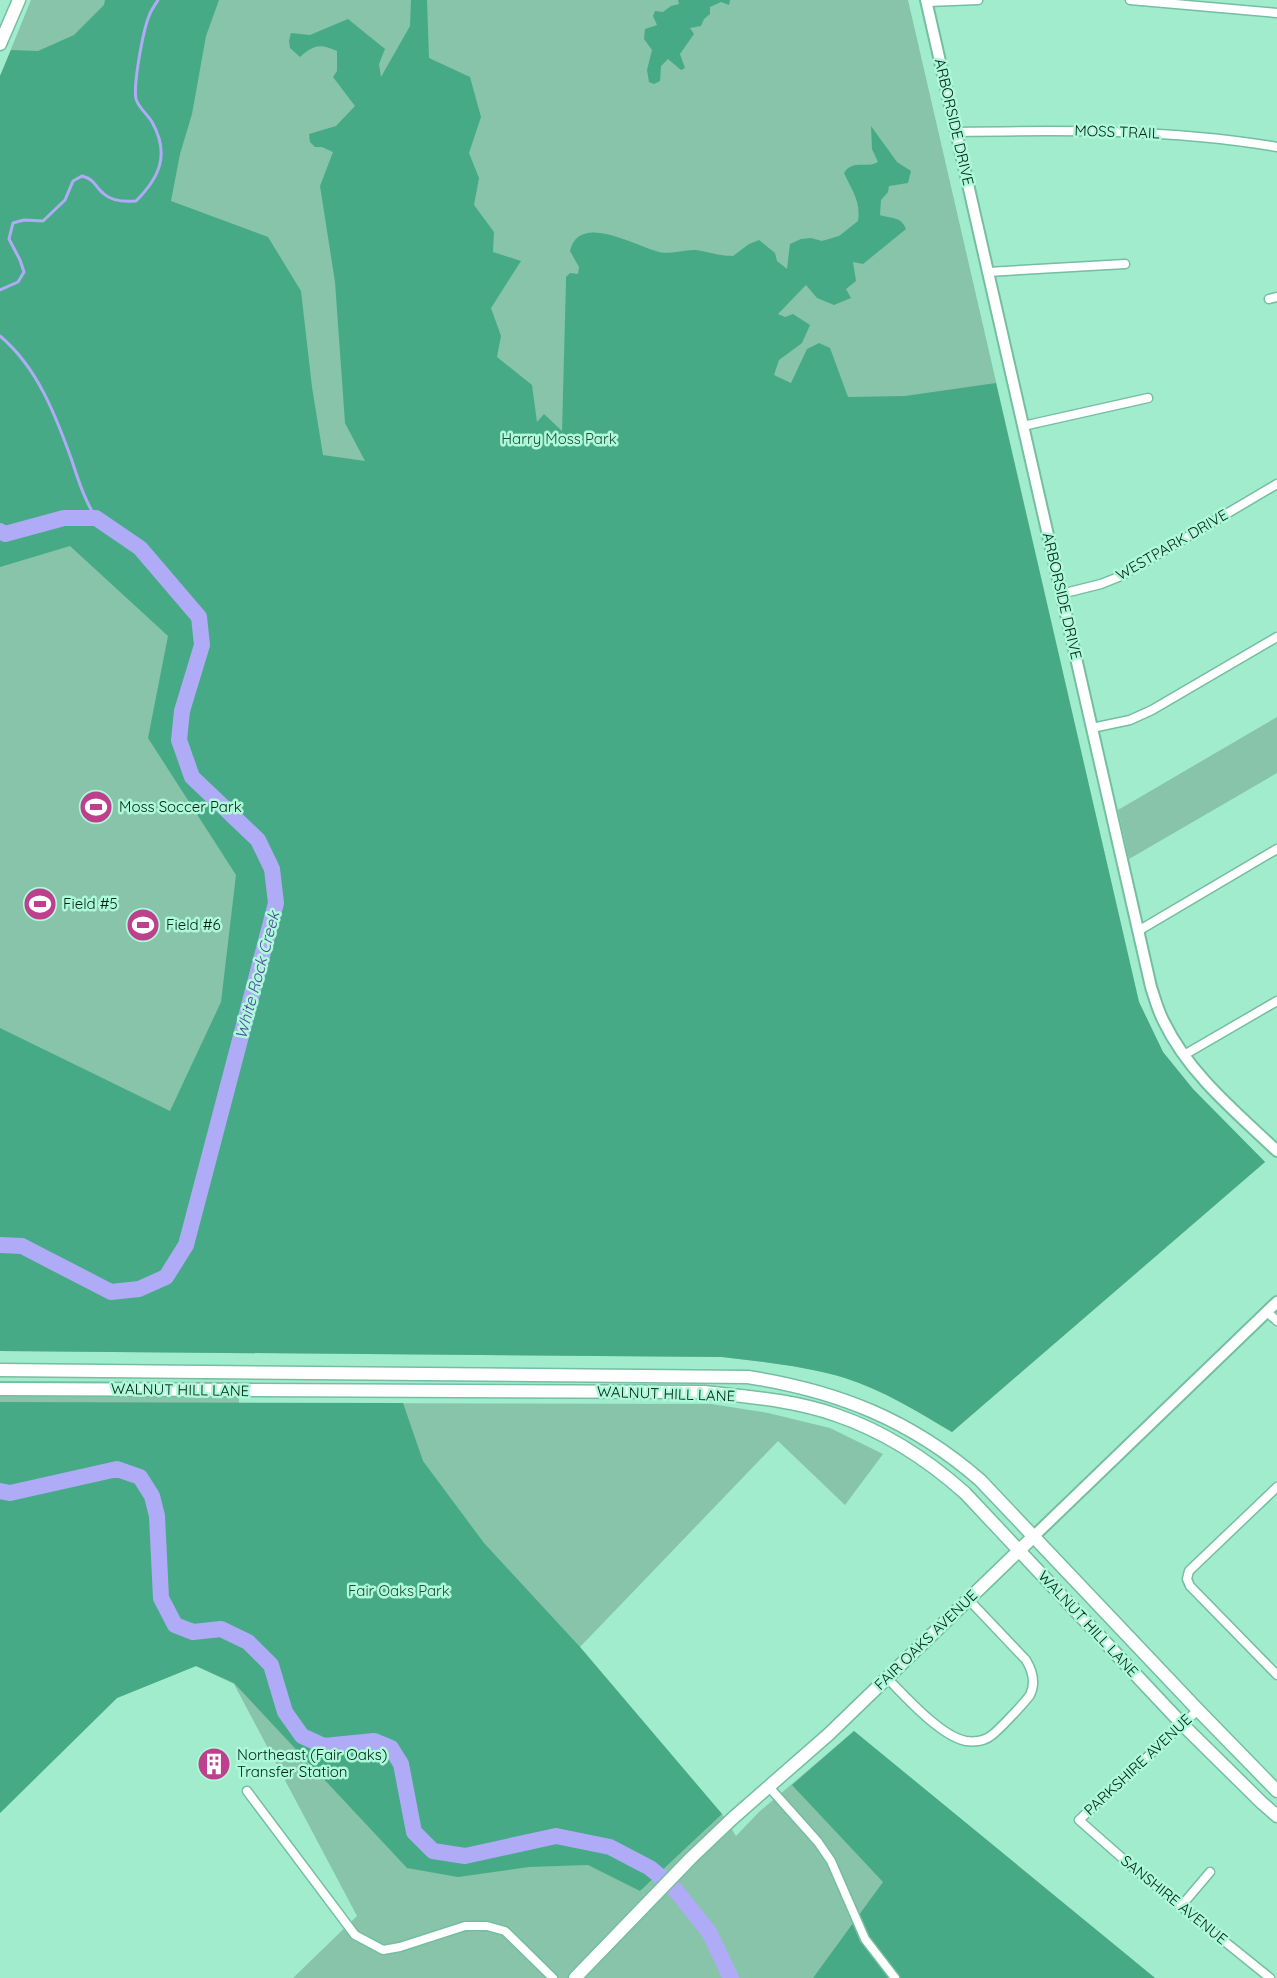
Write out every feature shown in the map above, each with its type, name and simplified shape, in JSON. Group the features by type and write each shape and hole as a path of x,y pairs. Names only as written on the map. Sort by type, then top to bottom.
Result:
{"main road":[{"path":"0,44 4,23 19,0"},
{"name":"WALNUT HILL LANE","path":"0,1370 703,1376 748,1377 805,1387 871,1409 903,1425 963,1465 980,1480 1277,1791"},
{"name":"WALNUT HILL LANE","path":"0,1389 705,1392 747,1396 805,1406 837,1415 871,1430 929,1463 947,1476 1182,1724 1277,1816"},
{"name":"FAIR OAKS AVENUE","path":"575,1978 691,1858 830,1734 1033,1537"}],"street":[{"path":"927,1 978,0"},
{"path":"1130,0 1244,8 1277,13"},
{"name":"ARBORSIDE DRIVE","path":"927,1 1151,987 1163,1021 1184,1055 1203,1079 1277,1151"},
{"name":"MOSS TRAIL","path":"956,132 1052,130 1130,132 1192,136 1277,147"},
{"path":"988,272 1125,264"},
{"path":"1023,426 1148,398"},
{"name":"WESTPARK DRIVE","path":"1061,594 1101,584 1121,576 1277,484"},
{"path":"1092,728 1130,720 1152,710 1277,636"},
{"path":"1138,931 1277,849"},
{"path":"1184,1055 1277,1000"},
{"name":"FAIR OAKS AVENUE","path":"1033,1537 1277,1302"},
{"path":"1267,1312 1277,1321"},
{"path":"1276,1673 1190,1586 1187,1579 1189,1571 1277,1487"},
{"path":"887,1678 914,1706 955,1737 967,1741 981,1741 992,1735 1030,1695 1033,1683 1032,1669 1026,1659 969,1600"},
{"name":"PARKSHIRE AVENUE","path":"1079,1820 1198,1710"},
{"path":"769,1787 818,1842 831,1861 865,1940 895,1978"},
{"path":"247,1791 355,1935 383,1950 400,1947 465,1926 487,1926 505,1931 553,1978"},
{"name":"SANSHIRE AVENUE","path":"1079,1820 1130,1865 1270,1978"},
{"path":"1182,1905 1210,1872"}],"green space":[{"name":"Harry Moss Park","path":"31,0 908,0 1139,1002 1163,1052 1193,1089 1265,1162 952,1432 887,1395 845,1378 800,1367 722,1357 0,1351 0,76"},
{"name":"Harry Moss Park","path":"105,0 219,0 206,36 192,114 180,154 171,201 268,237 301,291 312,387 323,455 365,461 345,423 335,282 320,186 333,152 322,147 315,147 310,142 309,134 336,126 355,106 333,77 337,71 337,51 318,46 300,57 290,48 291,33 310,35 348,19 385,49 379,64 381,77 410,26 411,0 427,0 429,58 470,77 481,117 469,153 479,178 474,205 494,232 493,252 521,261 491,308 501,336 497,357 532,385 537,422 544,414 562,431 566,277 570,273 578,274 579,267 570,251 575,240 584,234 596,233 623,239 659,252 696,250 733,256 749,244 759,240 775,253 777,261 787,269 790,244 801,239 811,238 822,241 839,236 858,221 857,202 844,173 851,166 878,162 872,149 871,126 897,162 911,171 908,183 889,186 888,192 881,200 880,215 899,220 906,229 863,264 853,262 856,281 846,289 851,298 834,305 817,298 806,285 778,314 785,317 793,314 810,325 802,343 779,360 774,375 791,383 807,349 819,343 830,348 848,397 905,396 996,383 1139,1002 1163,1052 1193,1089 1265,1162 952,1432 887,1395 845,1378 800,1367 722,1357 0,1351 0,1028 170,1111 221,1002 236,875 148,738 168,636 70,546 0,567 0,76 11,50 38,51 74,35 104,5"},
{"path":"678,0 730,0 729,5 721,2 710,7 710,14 701,26 690,28 694,34 680,54 685,68 681,70 668,59 661,66 660,81 654,84 649,82 647,70 652,50 644,39 645,29 657,25 653,16 655,11 663,12 679,4"},
{"path":"1277,717 1277,773 1129,859 1118,810"},
{"name":"Fair Oaks Park","path":"0,1381 239,1382 239,1403 711,1404 768,1413 830,1428 883,1454 845,1505 778,1441 580,1647 722,1814 736,1836 759,1812 854,1731 1155,1978 293,1978 357,1916 234,1684 196,1666 117,1698 0,1813"},
{"path":"0,1402 403,1403 423,1461 484,1543 580,1647 722,1814 640,1891 588,1865 529,1867 458,1877 407,1868 234,1683 196,1666 117,1698 0,1813"},
{"path":"854,1731 1155,1978 813,1978 883,1882 792,1785"}],"waterway":[{"path":"0,290 18,282 24,272 9,239 13,223 24,220 43,221 65,200 73,181 82,176 92,181 108,197 115,200 136,201 156,174 160,164 160,144 152,122 137,102 135,92 144,33 150,14 158,0"},
{"path":"0,336 24,362 43,392 96,518"},
{"name":"White Rock Creek","path":"0,531 5,534 64,518 96,518 140,548 199,617 202,645 182,711 179,740 192,777 258,840 272,869 276,903 186,1245 166,1277 139,1289 111,1292 22,1246 0,1245"},
{"name":"White Rock Creek","path":"0,1491 10,1493 117,1469 140,1477 152,1496 157,1516 161,1598 175,1625 193,1632 221,1629 248,1642 271,1665 285,1712 302,1736 324,1746 374,1741 391,1748 401,1764 414,1832 433,1851 465,1856 556,1836 610,1847 650,1868 673,1887 709,1932 731,1978"}],"place":[{"name":"Moss Soccer Park","path":"96,807"},
{"name":"Field #5","path":"40,904"},
{"name":"Field #6","path":"143,925"},
{"name":"Northeast (Fair Oaks) Transfer Station","path":"214,1764"}]}
